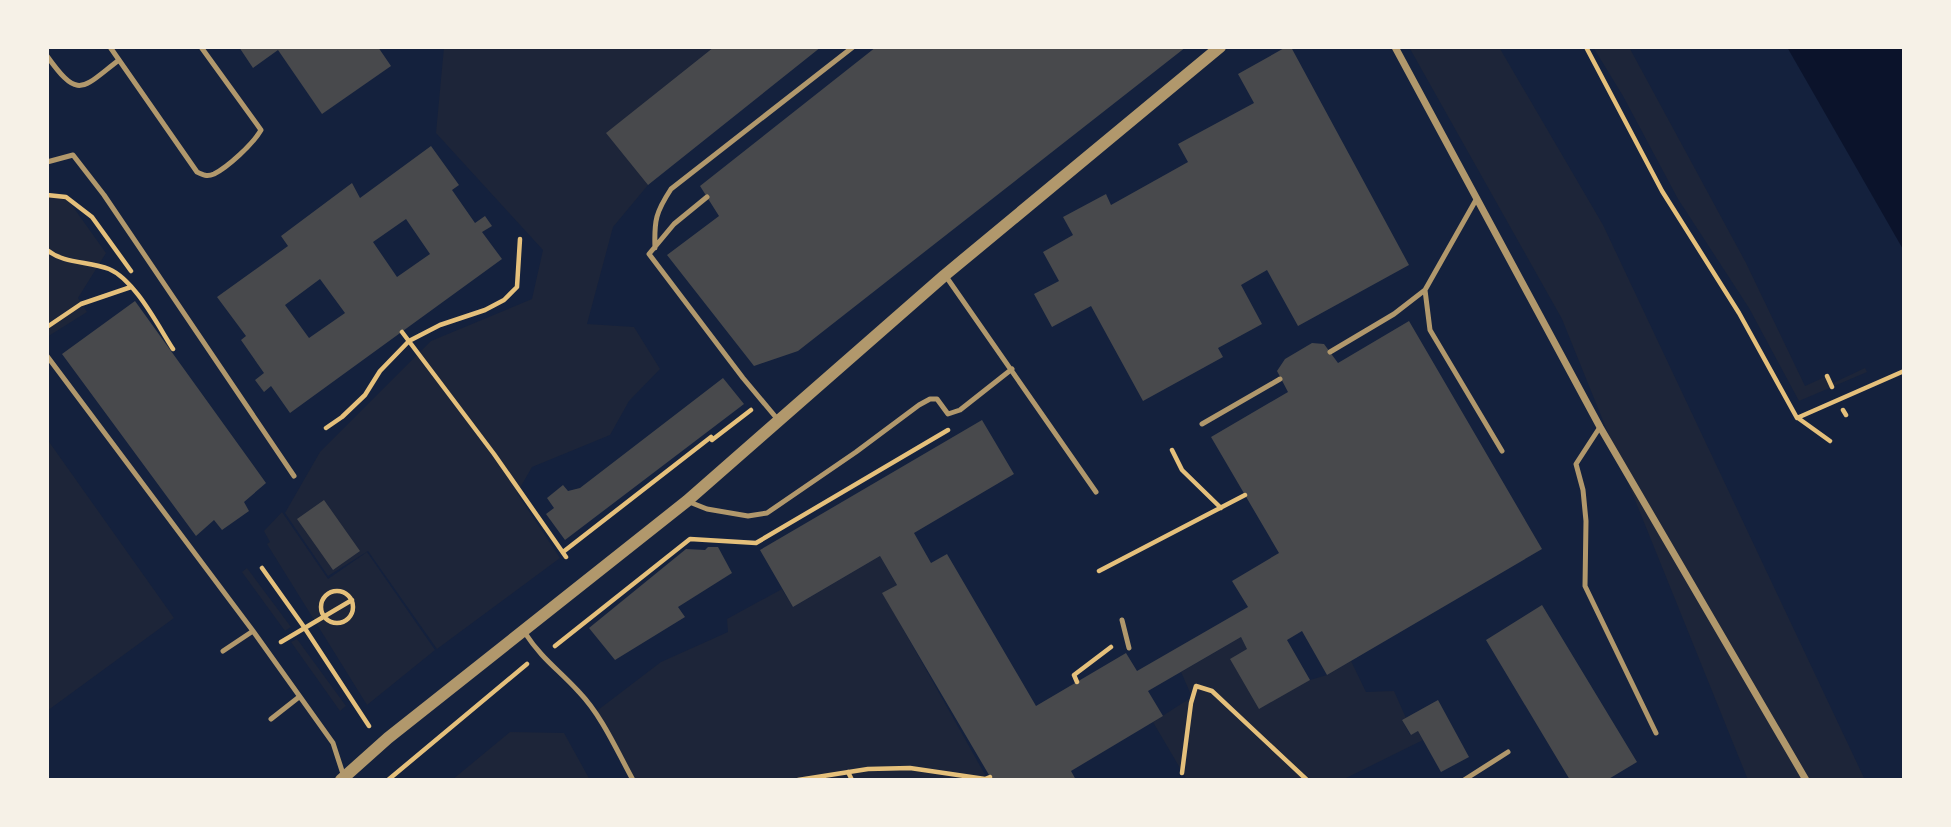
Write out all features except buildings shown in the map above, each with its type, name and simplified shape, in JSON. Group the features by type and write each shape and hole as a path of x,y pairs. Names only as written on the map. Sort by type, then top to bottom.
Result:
{"street":[{"path":"343,779 388,738 687,501 945,275 1220,47"},
{"path":"1395,47 1600,427 1806,780"}],"lane":[{"path":"110,47 197,172 205,176 215,173 254,141 261,130 201,47"},
{"path":"655,247 654,226 658,209 671,189 853,47"},
{"path":"47,56 68,82 78,86 90,84 119,60"},
{"path":"47,162 73,155 111,206 294,476"},
{"path":"706,197 674,224 649,254 779,421"},
{"path":"1330,352 1394,314 1425,290 1477,197"},
{"path":"945,275 1096,492"},
{"path":"1425,290 1430,330 1502,451"},
{"path":"47,356 268,651 333,743 343,779"},
{"path":"687,501 707,509 748,516 766,513 919,405 930,399 937,399 948,414 960,410 1012,369"},
{"path":"1202,424 1280,379"},
{"path":"1600,427 1576,464 1583,490 1586,522 1585,586 1656,733"},
{"path":"1122,620 1129,648"},
{"path":"523,630 539,654 581,693 633,780"},
{"path":"223,651 253,631"},
{"path":"271,719 299,697"},
{"path":"1464,780 1508,752"}],"path":[{"path":"1586,47 1662,191 1740,313 1797,418 1830,441"},
{"path":"47,195 66,197 92,217 138,280"},
{"path":"326,428 365,396 380,371 409,341 440,325 485,310 504,300 517,287 520,239"},
{"path":"47,252 55,257 107,268 119,274 131,287 173,349"},
{"path":"47,327 81,304 131,287"},
{"path":"402,332 494,454 564,555 711,437 712,440 756,405 739,382 743,378"},
{"path":"1797,418 1904,371"},
{"path":"1827,376 1832,387"},
{"path":"1172,450 1182,470 1221,508"},
{"path":"860,482 864,489"},
{"path":"1099,571 1245,495"},
{"path":"262,568 369,726"},
{"path":"341,591 352,600 354,609 346,621 331,622 324,616 322,602 332,592 341,591"},
{"path":"268,651 352,600"},
{"path":"388,780 539,654"},
{"path":"1077,682 1073,675 1092,660"},
{"path":"1182,773 1191,704 1196,687 1212,691 1307,780"},
{"path":"798,780 868,769 910,768 987,778"},
{"path":"848,772 852,780"}],"shaded area":[{"path":"444,47 714,47 607,133 648,185 613,227 587,324 634,327 660,369 629,401 610,435 532,467 517,493 560,558 437,649 368,551 328,576 285,513 320,452 431,341 532,299 543,250 436,133"},
{"path":"1409,47 1499,47 1603,225 1865,780 1748,780 1562,319"},
{"path":"1593,47 1629,47 1746,263 1805,386 1827,376 1831,384 1865,368 1867,372 1799,401 1749,308 1678,199 1623,96"},
{"path":"1787,47 1904,47 1904,251"},
{"path":"47,195 66,197 106,253 78,298 87,312 47,337"},
{"path":"47,439 174,618 47,711"},
{"path":"282,512 328,579 367,552 435,650 367,705 267,544 270,542 264,531"},
{"path":"880,556 897,585 883,593 988,780 631,780 594,713 661,662 728,632 727,619 782,589 793,607"},
{"path":"247,568 291,627 285,631 242,572"},
{"path":"1241,637 1247,649 1310,680 1327,675 1351,661 1366,692 1394,691 1406,718 1402,720 1410,735 1418,731 1423,740 1342,780 1187,780 1153,722 1192,697 1181,672"},
{"path":"297,639 346,706 340,711 291,642"},
{"path":"510,732 564,733 590,780 452,780"}]}
